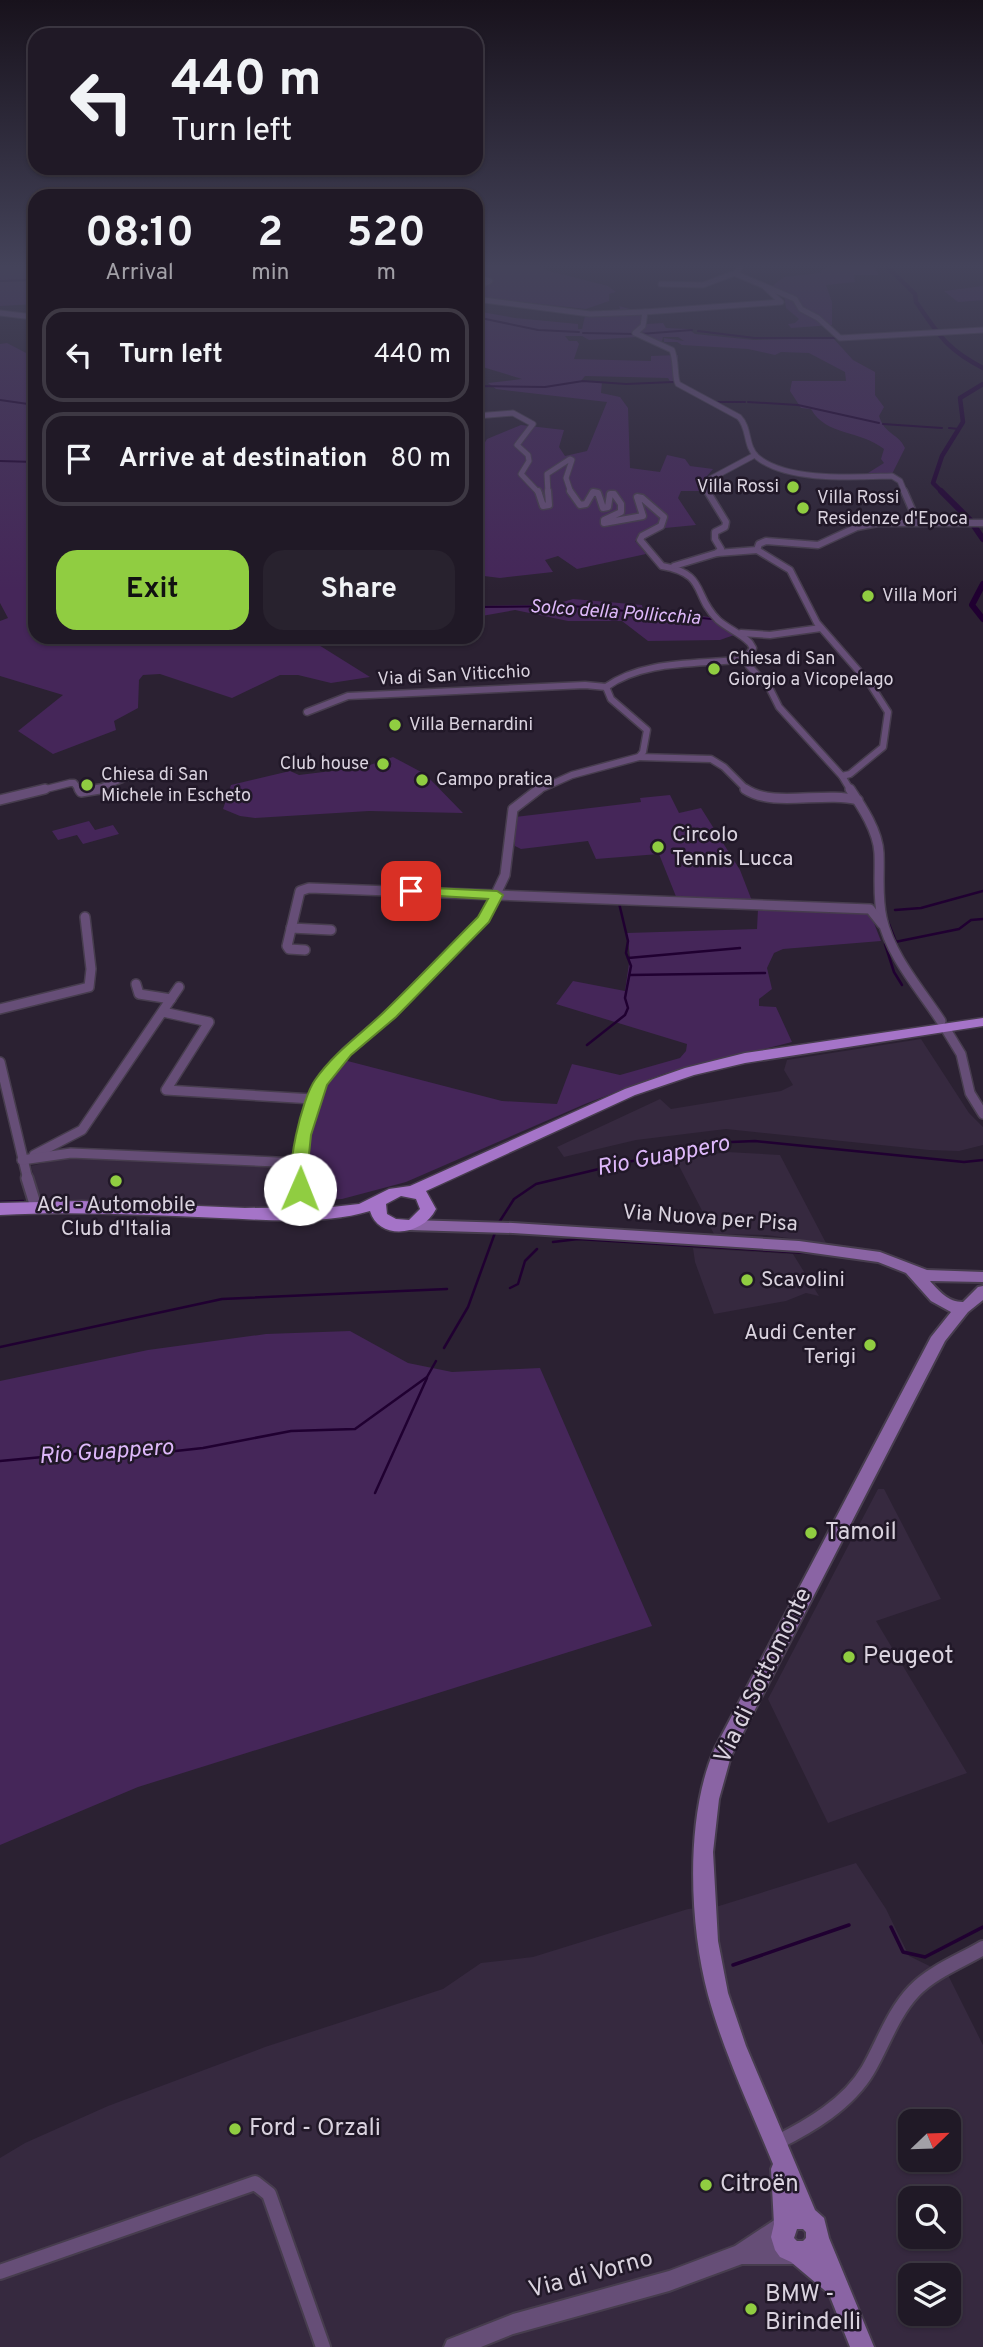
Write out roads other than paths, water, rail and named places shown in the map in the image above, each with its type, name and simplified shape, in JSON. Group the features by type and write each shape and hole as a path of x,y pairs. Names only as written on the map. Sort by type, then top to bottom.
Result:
{"main road":[{"path":"339,1213 379,1201 391,1192 412,1191 620,1097 690,1071 744,1058 983,1022"},
{"path":"410,1225 421,1220 435,1187 449,1174"},
{"path":"412,1191 448,1223 458,1226"},
{"path":"379,1201 377,1211 382,1220"},
{"path":"0,1209 36,1207 245,1215 339,1213 382,1220 395,1226 458,1226"},
{"name":"Via Nuova per Pisa","path":"458,1226 799,1246 869,1255 941,1277"},
{"path":"906,1267 923,1281 936,1298 949,1307 963,1308 972,1305 980,1294 973,1284 963,1278"},
{"path":"939,1337 944,1317 933,1284 941,1277 983,1277"},
{"name":"Via di Sottomonte","path":"862,2347 837,2290 803,2226 778,2150 735,2046 718,1993 708,1941 703,1852 709,1798 722,1754 939,1337 963,1308"},
{"path":"799,2254 805,2254 814,2248 803,2226"},
{"name":"Via di Sottomonte","path":"803,2226 784,2241 818,2269 837,2290"}],"street":[{"path":"675,373 674,379 678,384 734,414 744,423 748,442 755,455 781,468 824,476 892,476 900,481 917,521"},
{"path":"483,415 513,413 533,424 517,445 528,455 529,461 521,474 538,491 543,506 550,505 547,474 570,459 572,460 565,480 580,505 586,504 593,492 598,493 603,508 608,507 610,494 614,494 621,504 621,512 604,520 604,523 643,516 636,498 642,498 664,517 664,522 640,540 662,566 674,566 718,553 757,550 790,570 821,628 870,684 888,712 883,747 845,775"},
{"path":"718,553 721,549 715,539 715,532 724,527 726,522 706,490 710,479 755,455"},
{"path":"757,550 764,541 786,539 820,545 860,525 917,521 983,523"},
{"path":"674,566 690,576 719,621 741,633 753,648 746,659"},
{"path":"741,633 771,635 821,628"},
{"path":"746,659 749,666 769,687 779,707 845,775 859,800 873,827 879,850 878,890 890,943 941,1021"},
{"path":"639,757 643,752 647,730 611,699 606,687 613,680 631,671 746,659"},
{"name":"Via di San Viticchio","path":"307,712 348,696 585,685 606,687"},
{"path":"339,1213 320,1209 303,1195 298,1183 299,1163 313,1099 320,1084 346,1052 390,1014 484,919 505,875 511,814 519,803 536,792 584,771 639,757 711,759 721,763 744,789 765,797 832,793 859,800"},
{"path":"0,800 70,783 74,783 81,792 90,792 114,785 137,773"},
{"path":"305,950 288,948 300,891 309,888 870,909 884,925"},
{"path":"0,1009 89,987 91,968 85,917"},
{"path":"291,928 331,930"},
{"path":"136,984 139,994 171,999"},
{"path":"22,1160 82,1130 178,987"},
{"path":"163,1012 209,1022 166,1090 313,1099"},
{"path":"947,1031 961,1054 970,1093 983,1114"},
{"path":"0,1062 22,1160 36,1207"},
{"path":"22,1160 71,1153 299,1163"},
{"path":"778,2150 846,2097 867,2073 888,2027 916,1989 983,1948"},
{"path":"0,2272 255,2183 269,2194 323,2347"},
{"name":"Via di Vorno","path":"454,2347 513,2324 669,2281 741,2254 803,2226"},
{"name":"Via di Vorno","path":"741,2254 799,2254"}],"waterway":[{"path":"483,386 545,387 583,381 626,384 673,382"},
{"path":"683,384 708,398"},
{"path":"983,384 960,398 963,422 942,456 933,483 970,520 983,539"},
{"name":"Solco della Pollicchia","path":"0,400 28,404"},
{"path":"717,402 745,402"},
{"path":"748,402 798,405 879,423"},
{"path":"883,424 942,428"},
{"path":"949,428 959,429"},
{"path":"0,461 28,462"},
{"path":"983,584 972,605 983,619"},
{"name":"Solco della Pollicchia","path":"483,607 572,606 712,619"},
{"name":"Solco della Pollicchia","path":"724,622 743,632"},
{"name":"Solco della Pollicchia","path":"751,656 755,653 755,646"},
{"name":"Solco della Pollicchia","path":"780,703 857,791"},
{"name":"Solco della Pollicchia","path":"855,789 869,813 878,838 883,892"},
{"path":"895,910 921,908 983,891"},
{"path":"587,1045 625,1015 628,1008 625,998 631,966 626,953 628,941 619,903"},
{"name":"Solco della Pollicchia","path":"887,919 896,942"},
{"path":"896,942 959,929 971,920 983,919"},
{"name":"Solco della Pollicchia","path":"885,944 894,972 902,985"},
{"path":"628,958 740,948"},
{"path":"630,975 765,973"},
{"name":"Rio Guappero","path":"498,1224 514,1199 536,1184 708,1143 755,1141 964,1162 983,1160"},
{"path":"0,1202 23,1201"},
{"path":"477,1222 499,1222"},
{"name":"Rio Guappero","path":"444,1348 468,1307 496,1230"},
{"path":"553,1242 578,1239 824,1254"},
{"path":"510,1288 518,1284 525,1261 537,1249"},
{"path":"0,1347 222,1299 447,1289"},
{"name":"Rio Guappero","path":"0,1461 96,1452 130,1456 203,1448 291,1431 355,1429 427,1377 436,1361"},
{"path":"375,1493 427,1378"},
{"path":"733,1965 849,1925"},
{"path":"891,1927 903,1952 925,1957 983,1927"}],"place":[{"name":"Villa Rossi","path":"793,487"},
{"name":"Villa Rossi Residenze d'Epoca","path":"803,508"},
{"name":"Villa Mori","path":"868,596"},
{"name":"Chiesa di San Giorgio a Vicopelago","path":"714,669"},
{"name":"Villa Bernardini","path":"395,725"},
{"name":"Club house","path":"383,764"},
{"name":"Campo pratica","path":"422,780"},
{"name":"Chiesa di San Michele in Escheto","path":"87,785"},
{"name":"Circolo Tennis Lucca","path":"658,847"},
{"name":"ACI - Automobile Club d'Italia","path":"116,1181"},
{"name":"Scavolini","path":"747,1280"},
{"name":"Audi Center Terigi","path":"870,1345"},
{"name":"Tamoil","path":"811,1533"},
{"name":"Peugeot","path":"849,1657"},
{"name":"Ford - Orzali","path":"235,2129"},
{"name":"Citroën","path":"706,2185"},
{"name":"BMW - Birindelli","path":"751,2309"}]}
